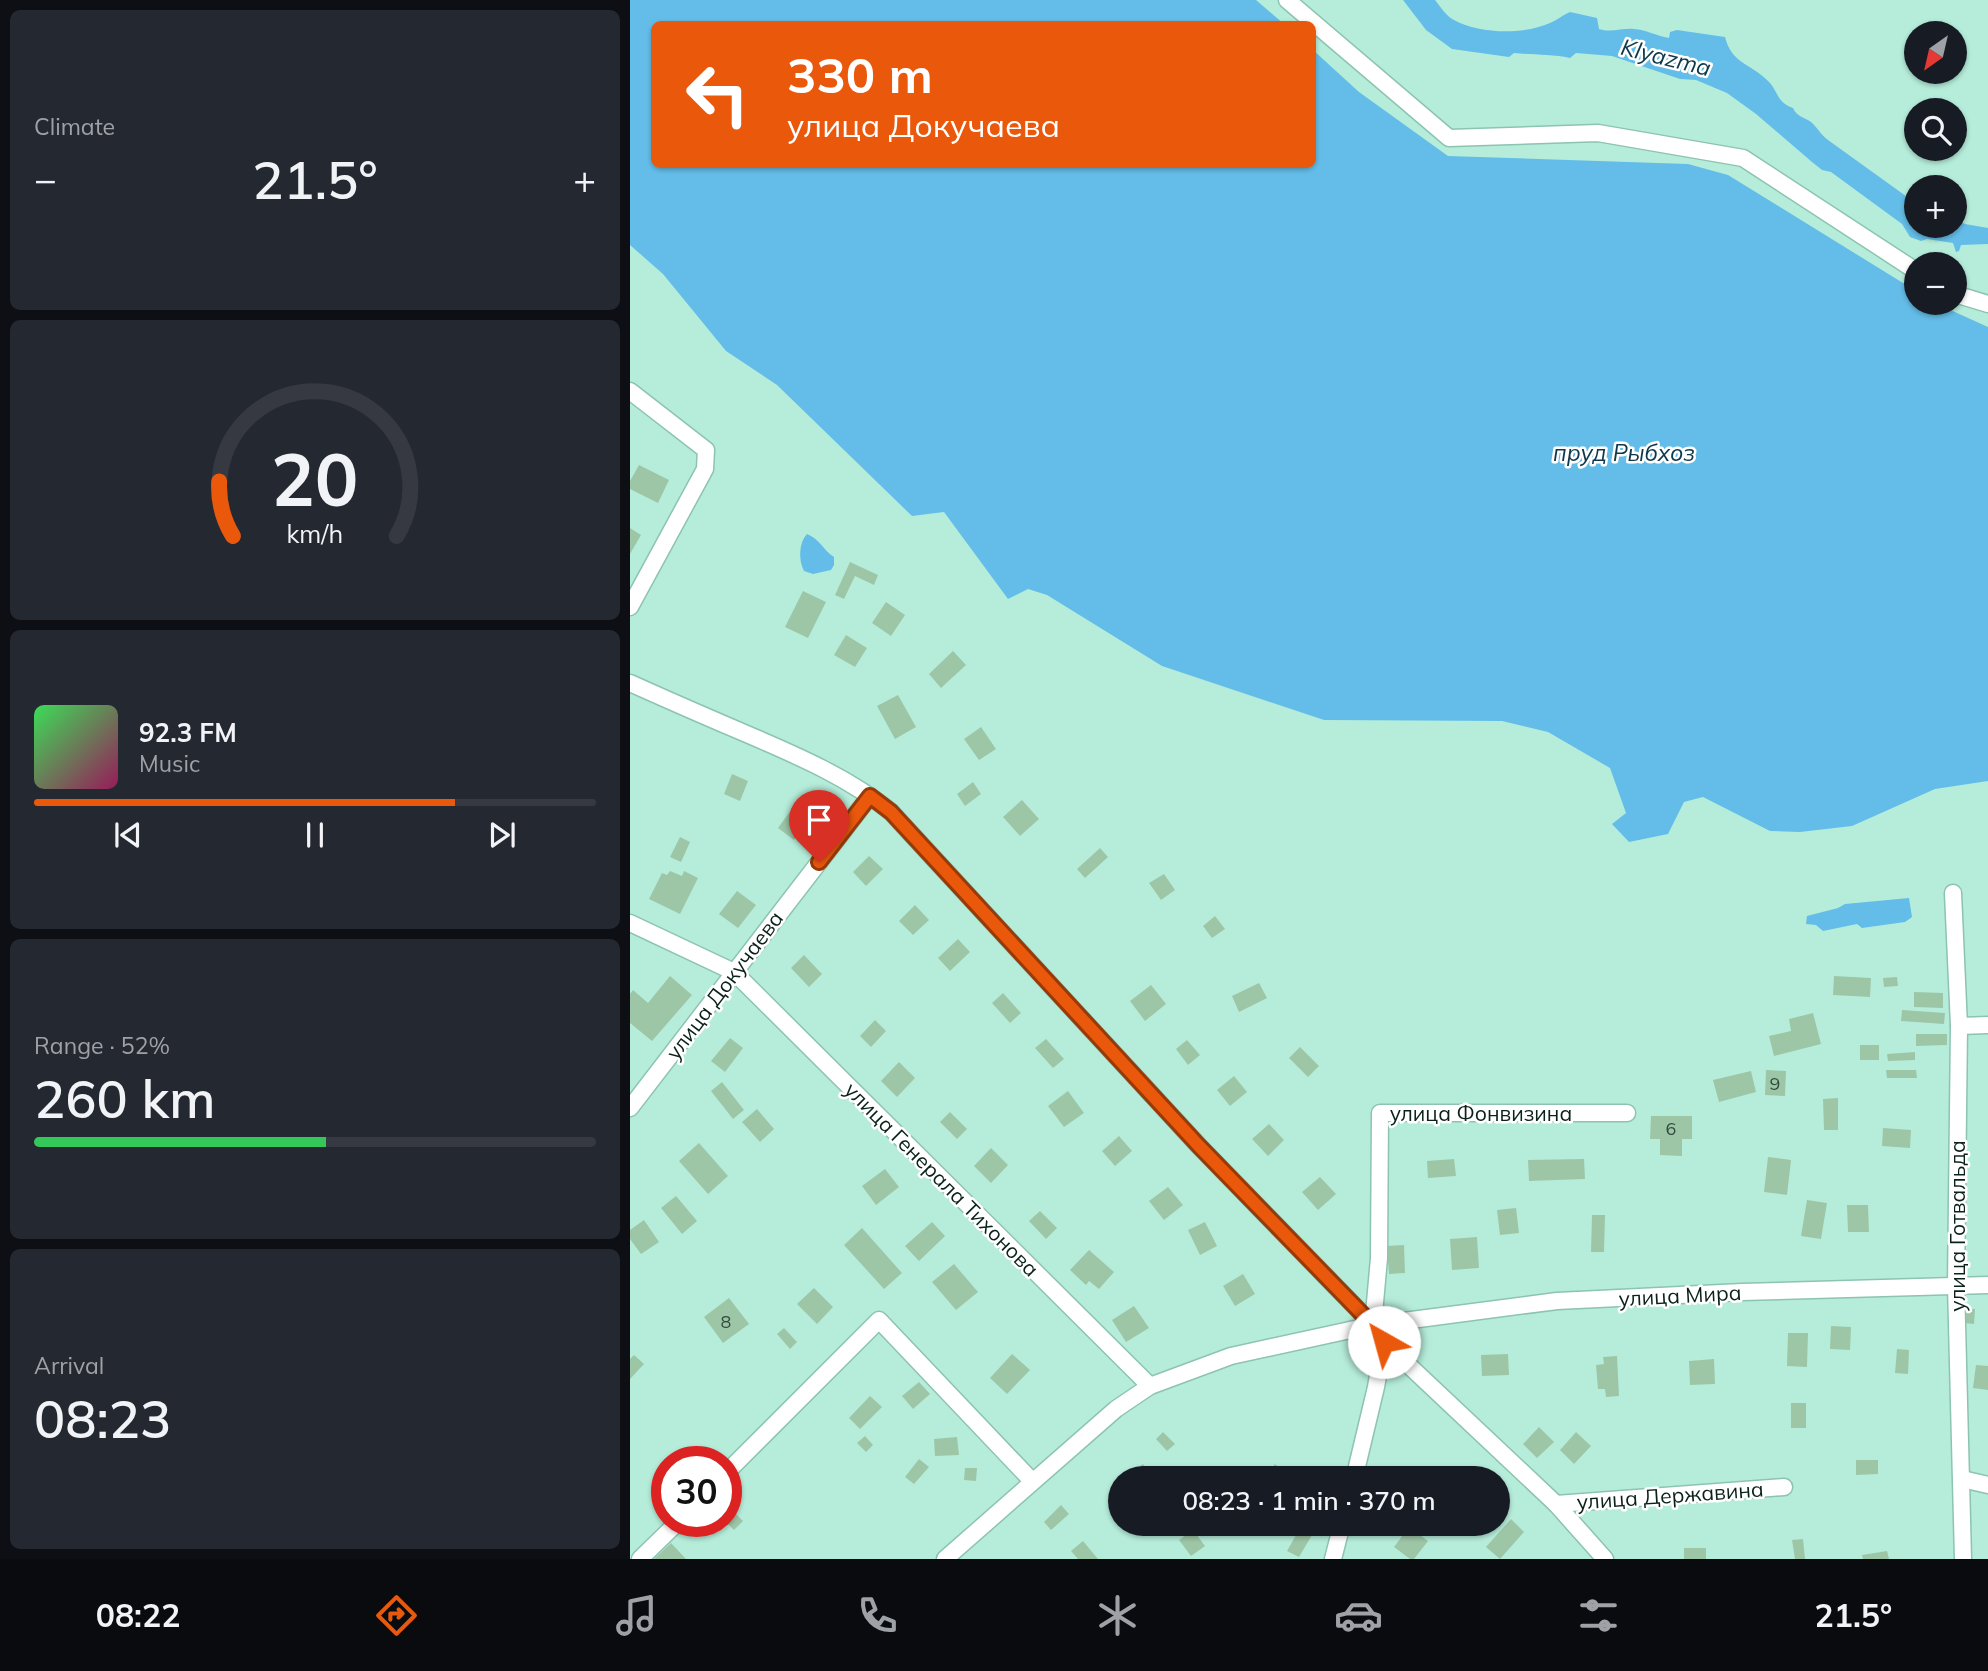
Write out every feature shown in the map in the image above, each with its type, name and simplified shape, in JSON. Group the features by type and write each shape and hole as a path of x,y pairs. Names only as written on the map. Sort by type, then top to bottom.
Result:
{"street":[{"path":"1287,0 1312,21"},
{"path":"1316,25 1449,138 1598,133 1743,158 1904,263"},
{"path":"1967,297 1988,304"},
{"path":"630,391 706,450 705,469 630,607"},
{"path":"630,684 774,746 836,776 891,812 1199,1146 1373,1325 1384,1342 1556,1504 1605,1559"},
{"name":"улица Докучаева","path":"630,1108 870,796"},
{"name":"улица Готвальда","path":"1953,893 1959,1026 1956,1285 1963,1559"},
{"name":"улица Генерала Тихонова","path":"630,923 734,972 1150,1386"},
{"path":"1959,1026 1988,1025"},
{"name":"улица Фонвизина","path":"1373,1325 1379,1258 1380,1113 1627,1113"},
{"name":"улица Мира","path":"945,1559 1116,1409 1150,1386 1231,1356 1373,1325 1557,1301 1988,1284"},
{"path":"742,1457 879,1320 1032,1482"},
{"path":"1357,1466 1384,1342"},
{"path":"1962,1479 1988,1485"},
{"name":"улица Державина","path":"1556,1504 1784,1487"},
{"path":"1335,1558 1340,1536"},
{"path":"640,1559 663,1537"}],"water":[{"name":"пруд Рыбхоз","path":"630,0 1256,0 1280,21 651,21 651,168 1316,168 1316,53 1359,92 1448,156 1688,164 1728,175 1904,284 1904,315 1962,315 1988,327 1988,781 1935,789 1852,826 1800,832 1770,831 1703,797 1684,802 1668,834 1629,842 1612,824 1626,813 1610,768 1548,732 1502,721 1324,720 1162,666 1047,595 1028,589 1008,599 944,512 912,516 777,385 726,351 663,274 630,245"},
{"name":"Klyazma","path":"1403,0 1435,0 1451,19 1464,25 1489,30 1527,30 1553,22 1570,12 1597,18 1599,29 1603,30 1634,29 1669,38 1670,32 1677,30 1725,37 1732,53 1761,74 1783,102 1811,122 1828,140 1904,195 1904,227 1831,172 1822,170 1727,93 1696,80 1680,79 1612,56 1576,53 1570,58 1514,53 1509,57 1452,49 1426,30"},
{"path":"1967,224 1988,228 1988,244 1961,245 1956,252 1953,243 1927,239 1921,241 1913,238 1967,238"},
{"path":"807,534 834,557 831,570 813,574 804,571 800,551"},
{"path":"1909,898 1912,917 1905,922 1862,928 1857,924 1823,931 1816,925 1806,924 1807,916 1845,904"}],"building":[{"path":"639,465 669,480 658,503 630,489 630,481"},
{"path":"630,528 641,535 630,554"},
{"path":"850,562 878,575 874,585 855,576 844,599 835,595"},
{"path":"803,591 826,602 808,638 785,627"},
{"path":"886,602 905,615 891,636 872,623"},
{"path":"846,635 867,648 855,667 834,655"},
{"path":"953,651 966,665 941,688 929,674"},
{"path":"898,695 916,727 895,739 877,706"},
{"path":"981,727 996,749 979,760 964,739"},
{"path":"732,774 748,781 740,801 724,794"},
{"path":"973,782 981,794 965,806 957,794"},
{"path":"1022,800 1039,819 1020,836 1003,817"},
{"path":"796,803 821,821 806,842 797,835 794,840 778,828"},
{"path":"680,837 690,842 681,862 670,857"},
{"path":"1100,848 1108,857 1085,878 1077,869"},
{"path":"869,856 883,869 866,886 853,872"},
{"path":"670,871 682,876 684,871 698,878 680,914 649,899 662,873 667,875"},
{"path":"1164,874 1175,890 1161,900 1149,883"},
{"path":"737,891 756,905 738,928 719,914"},
{"path":"915,905 929,920 913,935 899,921"},
{"path":"1215,916 1225,929 1212,938 1203,926"},
{"path":"958,939 970,952 950,971 938,958"},
{"path":"804,955 822,974 809,987 791,968"},
{"path":"670,976 692,995 652,1041 630,1023 630,994 633,990 648,1003"},
{"path":"1834,976 1871,978 1870,997 1833,995"},
{"path":"1897,977 1898,986 1884,987 1883,978"},
{"path":"1259,983 1267,998 1239,1012 1232,996"},
{"path":"1151,985 1166,1004 1145,1021 1130,1001"},
{"path":"1914,992 1943,993 1943,1008 1914,1007"},
{"path":"1003,993 1021,1013 1010,1023 992,1003"},
{"path":"1902,1010 1945,1013 1944,1024 1901,1021"},
{"path":"1813,1013 1821,1044 1774,1056 1769,1036 1791,1031 1789,1019"},
{"path":"875,1020 886,1031 871,1047 860,1036"},
{"path":"1916,1034 1947,1034 1947,1045 1916,1046"},
{"path":"730,1038 743,1048 725,1072 711,1061"},
{"path":"1046,1039 1064,1059 1053,1068 1035,1048"},
{"path":"1187,1040 1200,1055 1188,1065 1176,1049"},
{"path":"1860,1045 1879,1045 1879,1060 1860,1060"},
{"path":"1300,1047 1319,1066 1308,1077 1289,1058"},
{"path":"1915,1052 1915,1060 1888,1061 1887,1054"},
{"path":"899,1062 915,1078 897,1097 881,1081"},
{"path":"1766,1070 1786,1071 1785,1096 1765,1095"},
{"path":"1886,1070 1916,1070 1917,1078 1887,1078"},
{"path":"1751,1071 1756,1092 1719,1102 1713,1080"},
{"path":"1234,1076 1247,1092 1230,1106 1217,1090"},
{"path":"722,1082 744,1110 733,1119 711,1091"},
{"path":"1068,1091 1084,1113 1064,1127 1048,1106"},
{"path":"1838,1098 1838,1130 1824,1130 1823,1099"},
{"path":"757,1109 774,1129 760,1142 742,1122"},
{"path":"950,1112 967,1129 957,1139 940,1122"},
{"path":"1651,1116 1692,1116 1692,1139 1682,1139 1682,1156 1660,1155 1660,1139 1650,1139"},
{"path":"1269,1124 1284,1140 1268,1156 1252,1139"},
{"path":"1883,1128 1911,1130 1910,1148 1882,1146"},
{"path":"1119,1136 1132,1151 1115,1166 1102,1151"},
{"path":"699,1143 728,1176 708,1194 679,1161"},
{"path":"991,1148 1008,1165 991,1183 974,1166"},
{"path":"1768,1157 1791,1160 1787,1195 1764,1192"},
{"path":"1454,1159 1456,1176 1428,1178 1427,1161"},
{"path":"1584,1159 1585,1179 1529,1181 1528,1160"},
{"path":"885,1169 899,1187 876,1205 862,1186"},
{"path":"1320,1177 1336,1194 1318,1210 1302,1192"},
{"path":"1168,1187 1183,1205 1164,1220 1149,1201"},
{"path":"676,1196 697,1221 682,1234 661,1208"},
{"path":"1807,1200 1827,1203 1821,1239 1801,1236"},
{"path":"1847,1205 1868,1205 1869,1232 1848,1232"},
{"path":"1516,1208 1519,1233 1500,1235 1497,1210"},
{"path":"1040,1211 1057,1228 1046,1239 1029,1221"},
{"path":"1592,1215 1605,1215 1604,1252 1591,1252"},
{"path":"644,1220 659,1242 641,1254 630,1239 630,1230"},
{"path":"932,1222 945,1236 919,1261 905,1246"},
{"path":"1205,1222 1217,1246 1200,1255 1188,1230"},
{"path":"862,1228 902,1273 884,1289 844,1245"},
{"path":"1477,1237 1479,1268 1452,1270 1450,1239"},
{"path":"1404,1245 1405,1273 1389,1274 1387,1246"},
{"path":"1089,1250 1114,1272 1099,1289 1089,1281 1086,1285 1070,1270"},
{"path":"954,1264 978,1292 956,1310 932,1282"},
{"path":"1243,1274 1255,1294 1235,1306 1223,1286"},
{"path":"814,1288 833,1307 817,1324 797,1304"},
{"path":"729,1298 749,1324 723,1343 704,1317"},
{"path":"1134,1306 1149,1328 1126,1342 1112,1320"},
{"path":"1964,1309 1975,1309 1974,1324 1963,1323"},
{"path":"1831,1326 1851,1327 1850,1350 1830,1349"},
{"path":"784,1328 797,1342 790,1349 777,1334"},
{"path":"1788,1333 1808,1333 1807,1367 1787,1366"},
{"path":"1897,1349 1909,1350 1908,1374 1895,1373"},
{"path":"1012,1354 1030,1370 1007,1394 990,1378"},
{"path":"1508,1354 1509,1375 1482,1376 1481,1355"},
{"path":"634,1355 644,1364 630,1379 630,1359"},
{"path":"1617,1356 1619,1396 1606,1397 1605,1389 1598,1389 1596,1365 1604,1364 1603,1357"},
{"path":"1714,1359 1715,1384 1690,1385 1689,1361"},
{"path":"1976,1365 1988,1366 1988,1390 1973,1388"},
{"path":"919,1382 930,1394 913,1409 902,1396"},
{"path":"870,1396 882,1407 860,1429 849,1418"},
{"path":"1791,1403 1806,1403 1806,1428 1791,1428"},
{"path":"1539,1427 1554,1442 1537,1458 1523,1444"},
{"path":"1163,1432 1175,1444 1167,1451 1156,1439"},
{"path":"1576,1432 1591,1446 1574,1464 1560,1450"},
{"path":"865,1436 873,1445 866,1452 857,1443"},
{"path":"957,1437 959,1455 935,1456 934,1439"},
{"path":"919,1459 929,1467 914,1484 905,1477"},
{"path":"1856,1460 1878,1460 1878,1474 1856,1475"},
{"path":"965,1468 977,1468 976,1481 964,1480"},
{"path":"1061,1505 1069,1514 1051,1530 1044,1522"},
{"path":"1510,1520 1524,1532 1500,1559 1486,1547 1496,1536 1510,1536"},
{"path":"1185,1536 1198,1536 1205,1546 1191,1556 1179,1540"},
{"path":"1295,1536 1311,1536 1299,1557 1287,1551"},
{"path":"1402,1536 1421,1536 1428,1541 1414,1559 1394,1547"},
{"path":"1803,1539 1805,1559 1795,1559 1792,1540"},
{"path":"1083,1541 1098,1559 1078,1559 1071,1551"},
{"path":"671,1543 686,1559 654,1559"},
{"path":"1684,1548 1706,1548 1706,1559 1684,1559"},
{"path":"1887,1551 1889,1559 1863,1559 1862,1555"}],"route":[{"path":"819,862 870,796 891,812 1199,1146 1373,1325 1384,1342"}]}
